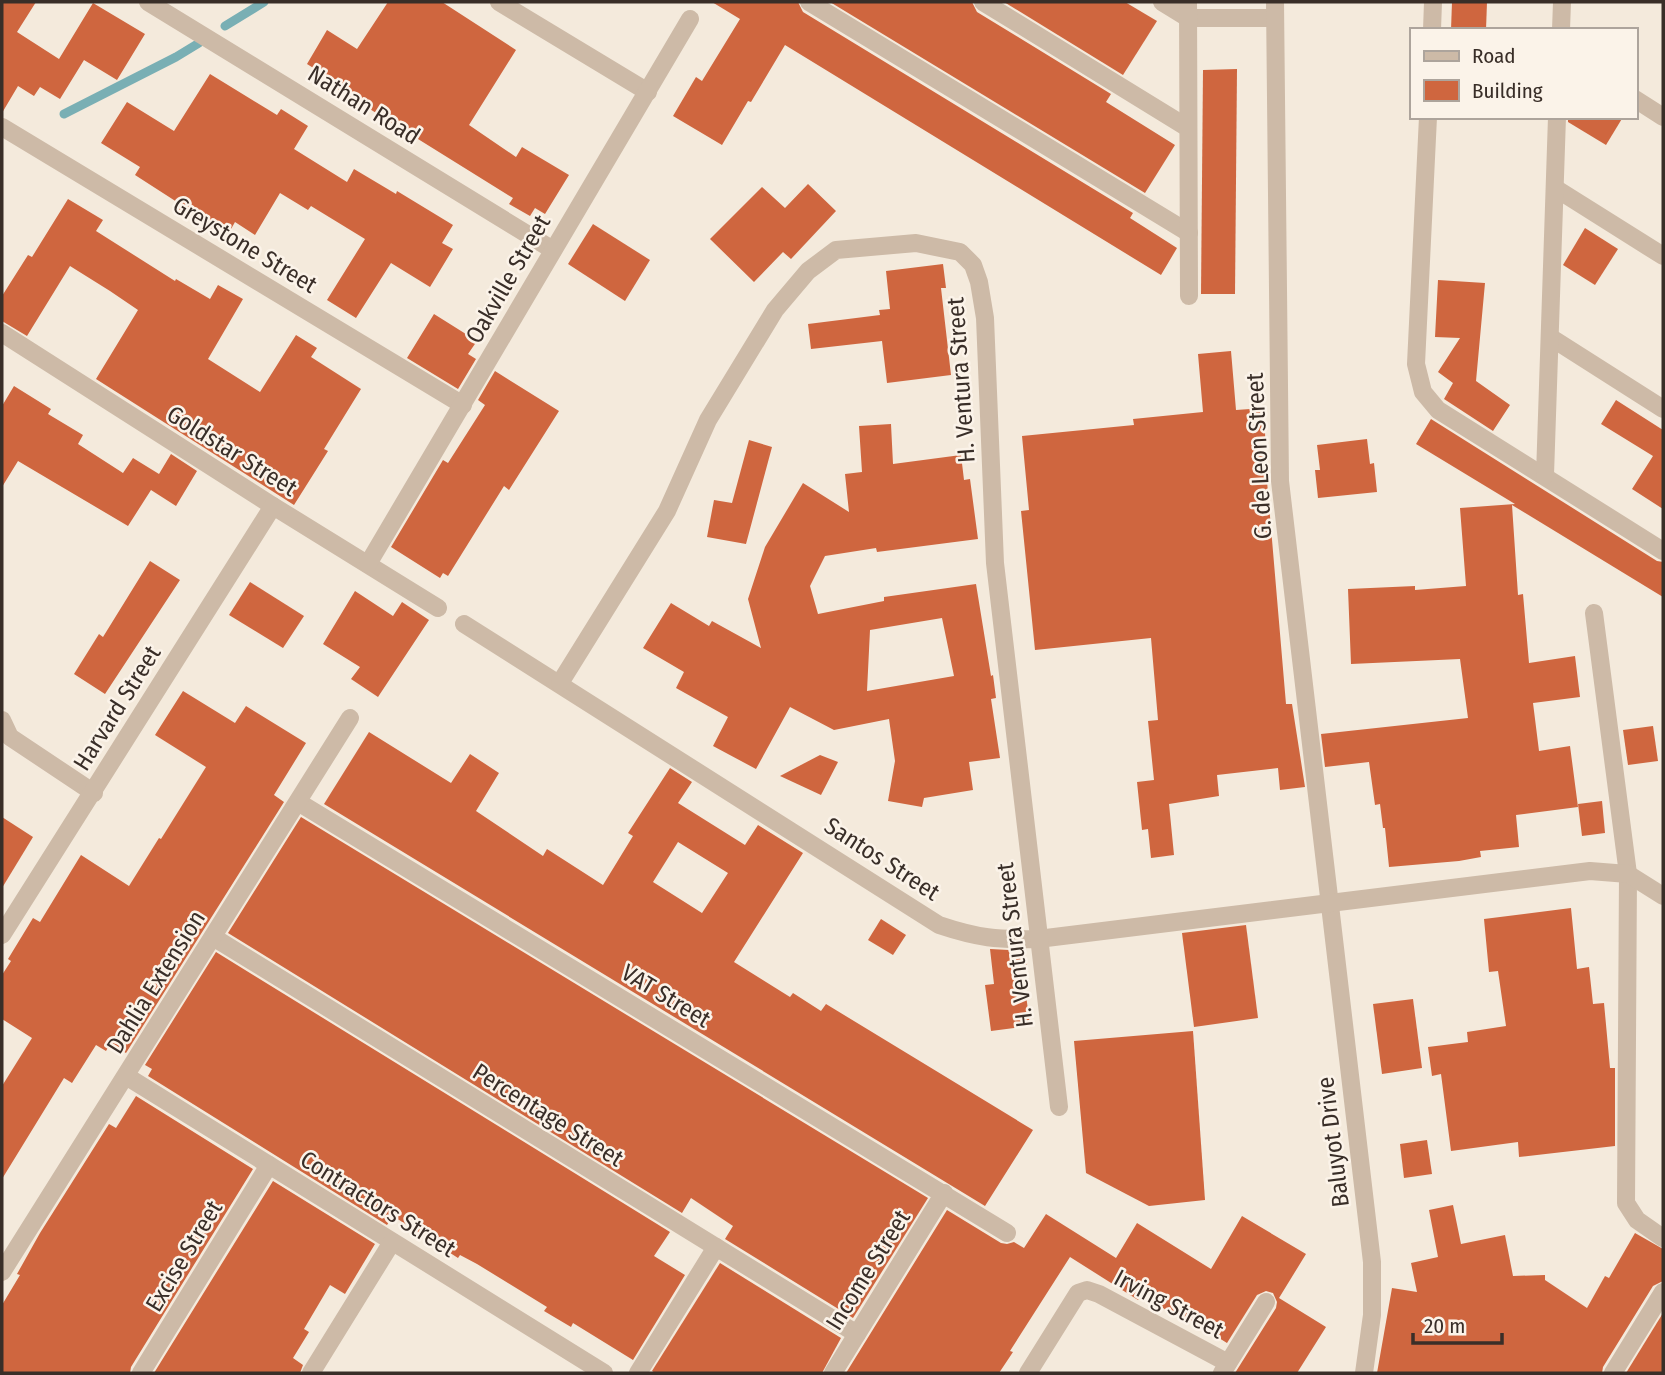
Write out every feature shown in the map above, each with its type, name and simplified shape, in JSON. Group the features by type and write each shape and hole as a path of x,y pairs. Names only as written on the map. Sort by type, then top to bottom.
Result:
{"street":[{"name":"Nathan Road","path":"148,2 553,250"},
{"path":"499,2 648,92"},
{"path":"809,2 1189,233"},
{"path":"983,2 1188,128"},
{"path":"1162,2 1188,10 1275,10"},
{"path":"1432,28 1433,2"},
{"path":"1561,28 1562,2"},
{"path":"1188,10 1189,296"},
{"name":"G. de Leon Street","path":"1275,10 1280,481 1329,905"},
{"name":"Oakville Street","path":"368,564 690,19"},
{"path":"1637,100 1663,117"},
{"path":"1428,119 1416,364 1423,393 1438,410 1663,551"},
{"path":"1545,475 1558,119"},
{"name":"Greystone Street","path":"2,127 463,405"},
{"path":"1555,188 1663,256"},
{"name":"H. Ventura Street","path":"560,683 667,511 708,420 775,310 808,271 836,250 916,243 960,252 973,265 985,318 995,564 1059,1107"},
{"name":"Goldstar Street","path":"2,333 438,608"},
{"path":"1550,337 1663,409"},
{"name":"Harvard Street","path":"2,935 273,506"},
{"path":"1594,613 1628,874 1626,1203 1637,1220 1663,1238"},
{"name":"Santos Street","path":"464,624 939,925 972,937 997,940 1038,939 1590,871 1628,874"},
{"name":"Dahlia Extension","path":"2,1272 350,718"},
{"path":"2,720 10,737 94,793"},
{"name":"VAT Street","path":"298,802 1007,1233"},
{"path":"1628,874 1663,896"},
{"name":"Baluyot Drive","path":"1329,905 1372,1262 1372,1315 1364,1373"},
{"name":"Percentage Street","path":"213,937 857,1334"},
{"name":"Contractors Street","path":"126,1076 604,1373"},
{"name":"Excise Street","path":"141,1373 269,1165"},
{"name":"Income Street","path":"833,1373 944,1193"},
{"path":"311,1373 392,1242"},
{"path":"638,1373 716,1247"},
{"name":"Irving Street","path":"1028,1373 1078,1293 1087,1290 1099,1294 1225,1368"},
{"path":"1613,1373 1663,1292"},
{"path":"1225,1368 1266,1302"}],"building":[{"path":"2,2 36,2 17,32 59,59 93,3 145,34 117,80 84,60 60,99 40,87 34,96 18,86 2,113"},
{"path":"388,2 442,2 516,50 469,125 516,157 522,147 569,175 545,214 535,208 530,216 509,204 513,198 336,88 339,84 307,64 327,30 357,49"},
{"path":"712,2 798,2 803,12 1133,213 1130,218 1177,248 1161,275 785,45 722,145 673,116 696,77 702,81 740,19"},
{"path":"830,2 972,2 977,12 1111,94 1106,102 1175,145 1145,193"},
{"path":"1004,2 1125,2 1157,21 1123,75"},
{"path":"1452,2 1487,2 1486,28 1451,28"},
{"path":"1237,69 1235,294 1201,294 1203,70"},
{"path":"210,74 277,115 281,109 308,126 294,149 347,182 354,169 453,225 442,243 453,249 430,287 391,263 356,318 327,300 365,239 311,206 308,210 280,193 255,235 235,222 226,238 177,208 180,204 135,175 140,167 101,143 127,102 174,131"},
{"path":"1568,119 1622,119 1606,145 1568,122"},
{"path":"808,184 836,211 791,259 783,252 754,282 710,239 762,187 785,208"},
{"path":"68,199 103,220 96,231 175,281 176,279 210,299 218,285 243,299 208,359 260,392 296,335 317,348 311,357 361,389 324,449 328,451 294,505 96,379 138,310 110,291 70,266 27,336 2,321 2,296 28,255 32,257"},
{"path":"593,224 650,260 625,301 568,264"},
{"path":"1585,228 1618,249 1595,285 1563,265"},
{"path":"943,264 946,288 941,288 951,375 887,383 882,341 811,349 808,324 880,315 879,310 890,309 886,271"},
{"path":"1438,280 1485,283 1476,381 1510,405 1493,431 1444,399 1453,383 1438,372 1460,338 1435,337"},
{"path":"434,314 477,341 468,354 476,359 458,389 407,358"},
{"path":"1231,351 1236,410 1264,408 1267,481 1286,704 1292,704 1305,787 1280,790 1278,768 1217,775 1219,796 1169,804 1174,855 1151,858 1148,829 1142,830 1137,782 1154,780 1148,721 1158,720 1151,638 1035,650 1021,511 1029,510 1022,436 1134,425 1133,419 1203,412 1198,354"},
{"path":"495,371 559,411 509,490 504,486 448,576 443,573 440,578 391,547 443,460 448,463 485,405 478,400"},
{"path":"14,386 51,409 48,414 83,435 78,444 123,473 133,458 159,474 171,454 197,471 176,506 151,490 128,526 18,461 2,487 2,406"},
{"path":"1616,400 1663,430 1663,509 1632,489 1653,456 1601,424"},
{"path":"1431,419 1657,561 1663,562 1663,597 1512,505 1518,595 1523,594 1529,663 1575,656 1580,697 1533,703 1539,751 1570,746 1578,807 1516,815 1519,847 1480,851 1481,857 1459,861 1389,867 1385,828 1380,804 1375,805 1369,762 1325,767 1321,734 1468,718 1460,659 1351,664 1348,589 1415,586 1415,590 1466,586 1460,508 1515,504 1416,444"},
{"path":"891,424 893,464 961,455 964,480 970,479 978,539 877,552 876,548 825,556 810,586 818,614 884,601 884,597 976,584 991,676 993,675 996,698 991,699 1000,758 969,762 973,790 924,798 922,807 888,801 895,761 889,719 834,730 790,707 756,769 713,746 728,717 676,688 684,672 643,648 671,603 709,626 712,621 761,648 748,599 765,547 803,483 849,512 845,474 862,472 859,426","holes":["942,618 954,676 867,691 870,630"]},
{"path":"1367,439 1370,464 1374,463 1377,492 1318,498 1315,470 1320,470 1317,445"},
{"path":"749,440 772,447 746,544 707,537 714,500 732,503"},
{"path":"150,561 180,580 105,694 74,674 99,634 103,637"},
{"path":"250,582 304,616 283,648 229,615"},
{"path":"355,591 393,616 402,602 429,620 378,697 351,679 360,667 323,644"},
{"path":"183,691 235,723 246,706 306,743 274,795 284,802 126,1053 110,1044 106,1051 96,1045 72,1083 64,1078 2,1179 2,1086 32,1038 2,1019 2,975 11,961 8,959 33,918 40,922 81,855 129,886 159,838 161,839 206,767 155,735"},
{"path":"1653,726 1658,761 1628,765 1623,730"},
{"path":"369,732 451,783 470,754 499,773 476,811 543,856 547,849 603,885 633,836 628,833 670,768 692,782 678,803 745,845 758,825 803,853 734,962 790,997 793,993 821,1011 826,1004 1033,1130 985,1206 324,804","holes":["678,842 728,873 702,913 653,882"]},
{"path":"820,755 838,762 821,795 780,776"},
{"path":"1602,801 1605,833 1582,836 1578,804"},
{"path":"2,817 33,837 2,888"},
{"path":"301,817 928,1198 853,1318 725,1239 733,1226 691,1198 682,1213 228,933"},
{"path":"1571,908 1577,969 1589,967 1593,1004 1604,1003 1610,1068 1615,1068 1615,1146 1519,1157 1518,1142 1451,1151 1441,1074 1432,1076 1428,1047 1468,1042 1467,1032 1506,1026 1498,971 1489,972 1484,919"},
{"path":"881,919 906,935 893,955 868,940"},
{"path":"1246,925 1258,1018 1194,1027 1182,933"},
{"path":"990,949 1025,951 1027,970 1023,971 1030,1026 991,1031 985,985 994,984"},
{"path":"216,952 670,1232 654,1256 685,1275 633,1360 573,1323 571,1327 544,1311 547,1307 477,1264 460,1255 458,1258 393,1216 387,1225 148,1076 152,1069 145,1065"},
{"path":"1413,999 1422,1068 1382,1074 1373,1004"},
{"path":"1193,1031 1205,1200 1149,1206 1086,1173 1074,1041"},
{"path":"136,1096 253,1169 131,1367 130,1373 2,1373 2,1305 40,1233 109,1124 116,1128"},
{"path":"1427,1140 1432,1174 1404,1178 1400,1144"},
{"path":"273,1181 375,1244 345,1294 330,1285 304,1329 309,1332 293,1358 303,1365 300,1373 154,1373"},
{"path":"1453,1205 1461,1244 1505,1235 1513,1276 1545,1275 1545,1280 1587,1308 1605,1276 1609,1278 1635,1233 1663,1249 1663,1281 1653,1286 1603,1367 1602,1373 1377,1373 1392,1288 1417,1292 1411,1263 1438,1257 1429,1210"},
{"path":"947,1210 1001,1243 1014,1242 1024,1248 1046,1214 1116,1258 1137,1223 1211,1269 1242,1216 1306,1254 1279,1298 1326,1327 1297,1373 1235,1373 1276,1308 1277,1302 1273,1293 1266,1291 1257,1295 1227,1343 1177,1312 1175,1316 1142,1294 1138,1300 1070,1257 1010,1351 1013,1352 999,1373 846,1373"},
{"path":"720,1263 841,1338 822,1373 652,1371"},
{"path":"1663,1313 1663,1373 1626,1373"}],"waterway":[{"path":"225,26 264,2"},
{"path":"64,114 199,43"}]}
